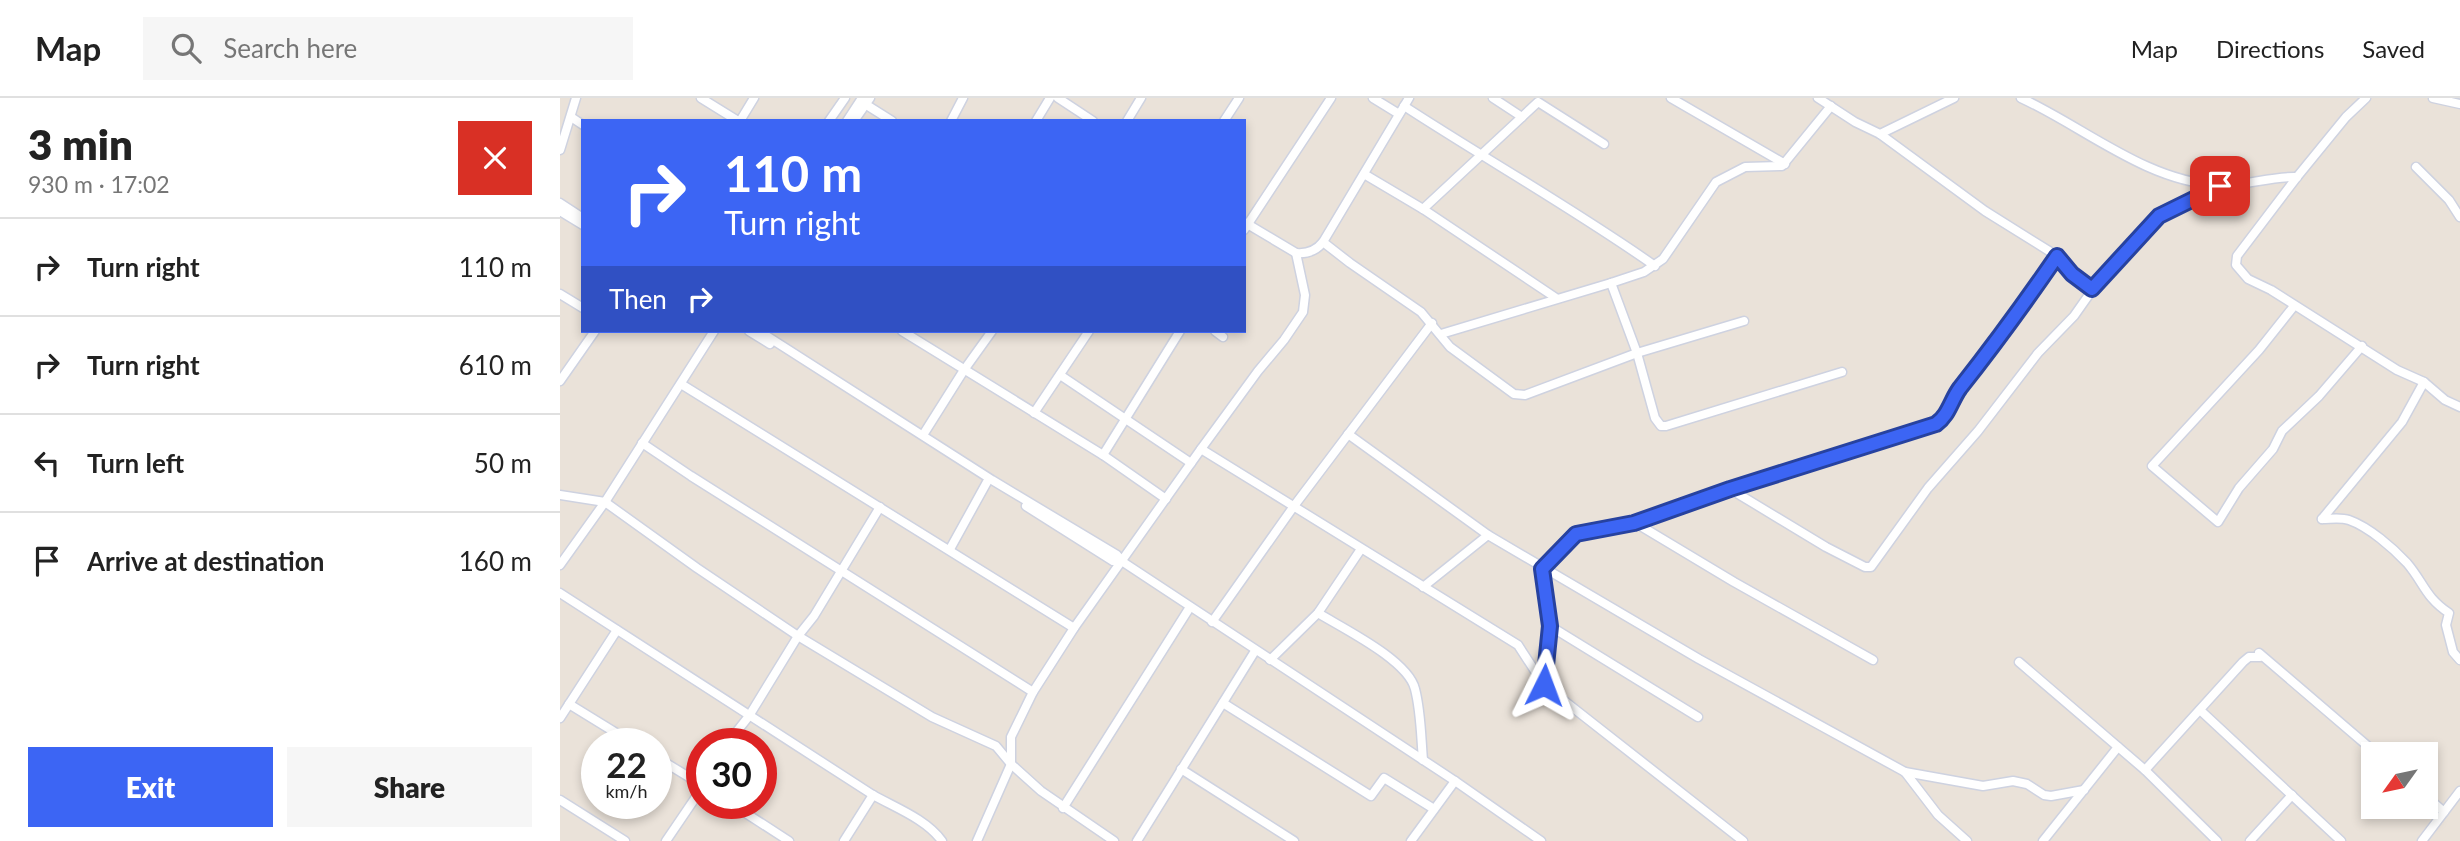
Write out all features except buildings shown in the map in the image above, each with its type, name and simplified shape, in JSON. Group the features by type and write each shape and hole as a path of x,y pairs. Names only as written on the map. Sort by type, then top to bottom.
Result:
{"street":[{"path":"560,150 576,98"},
{"path":"701,98 736,119"},
{"path":"740,119 754,98"},
{"path":"831,119 845,98"},
{"path":"952,119 963,98"},
{"path":"1037,119 1050,98"},
{"path":"1058,98 1090,119"},
{"path":"1128,119 1141,98"},
{"path":"1225,119 1239,98"},
{"path":"1246,224 1331,98"},
{"path":"1373,98 1404,106 1596,224 1655,266"},
{"path":"1493,98 1522,117"},
{"path":"1671,98 1785,164"},
{"path":"1818,98 1855,122 1880,134 1985,211 2057,256 2072,274 2092,289"},
{"path":"1880,134 1954,98"},
{"path":"2021,98 2157,172 2193,183 2220,186 2297,177"},
{"path":"2365,98 2297,177 2235,261 2236,265 2248,279 2271,290 2397,370 2424,382 2445,400 2460,407"},
{"path":"2433,98 2460,104"},
{"path":"849,119 866,100"},
{"path":"855,119 866,100"},
{"path":"866,100 890,119"},
{"path":"1423,209 1538,102 1604,144"},
{"path":"1246,226 1296,253 1306,254 1319,247 1404,106"},
{"path":"1441,334 1611,284 1655,266 1716,182 1745,167 1778,168 1785,164 1831,106"},
{"path":"570,117 581,124"},
{"path":"2416,167 2449,200 2460,217"},
{"path":"1364,174 1423,209 1556,298"},
{"path":"1730,489 1826,547 1865,567 1871,567 1928,488 1978,432 2038,353 2074,316 2092,289 2159,216 2220,186"},
{"path":"560,203 581,217"},
{"path":"560,211 581,224"},
{"path":"1323,242 1404,299 1432,323 1457,352 1514,394 1522,396 1637,353 1744,321"},
{"path":"977,841 1011,764 1011,737 1033,691 1200,449 1303,312 1305,295 1296,253"},
{"path":"1542,569 1576,534 1634,523 1730,489 1936,424 1943,419 1958,391 1991,351 2057,256"},
{"path":"1611,284 1637,353 1658,423 1666,426 1842,372"},
{"path":"560,294 581,307"},
{"path":"2294,306 2259,350 2152,466 2218,522 2239,488 2273,449 2282,431 2319,396 2362,346"},
{"path":"1212,622 1294,506 1432,323"},
{"path":"560,382 594,333"},
{"path":"560,565 605,502 713,333"},
{"path":"752,333 1113,561 1123,562"},
{"path":"762,333 1116,555 1541,841"},
{"path":"905,333 1103,456 1166,499"},
{"path":"923,435 991,333"},
{"path":"1034,414 1088,333"},
{"path":"1103,456 1179,333"},
{"path":"1218,333 1223,337"},
{"path":"1060,375 1191,463"},
{"path":"2424,382 2402,422 2322,519 2349,520 2373,535 2408,564 2434,603 2449,613 2446,625 2453,652 2460,660"},
{"path":"681,384 1074,628"},
{"path":"1348,434 1488,535 1542,569 1905,772 1983,786 2013,781 2027,784 2044,795 2051,796 2084,790"},
{"path":"642,443 1033,691"},
{"path":"1200,449 1518,645 1544,685 1743,841"},
{"path":"950,549 987,482"},
{"path":"560,495 605,502 797,636 923,712 996,746 1011,764 1063,808 1114,841"},
{"path":"740,728 797,636 814,616 880,507"},
{"path":"1634,523 1873,660"},
{"path":"1423,587 1488,535"},
{"path":"1270,660 1318,613 1361,549"},
{"path":"1542,569 1550,626 1544,685"},
{"path":"560,593 873,795 925,825 942,841"},
{"path":"1063,808 1190,607"},
{"path":"1318,613 1388,657 1408,673 1415,688 1423,760"},
{"path":"1550,626 1698,717"},
{"path":"560,718 617,630"},
{"path":"1137,841 1255,650"},
{"path":"2145,770 2243,662 2249,657 2260,657 2259,653 2363,742"},
{"path":"2019,663 2145,770 2217,841"},
{"path":"1223,703 1371,796 1384,778 1434,809"},
{"path":"569,704 608,728"},
{"path":"2200,710 2342,841"},
{"path":"2043,841 2118,747"},
{"path":"1181,769 1294,841"},
{"path":"1905,772 1938,815 1967,841"},
{"path":"1411,841 1455,781"},
{"path":"2422,841 2460,791"},
{"path":"844,841 873,795"},
{"path":"2250,841 2292,796"},
{"path":"560,800 625,841"},
{"path":"2438,807 2444,812"},
{"path":"666,841 686,810"},
{"path":"755,819 789,841"}],"route":[{"path":"1544,685 1550,626 1542,569 1576,534 1634,523 1730,489 1936,424 1943,419 1958,391 2006,330 2057,256 2072,274 2092,289 2159,216 2220,186"}]}
